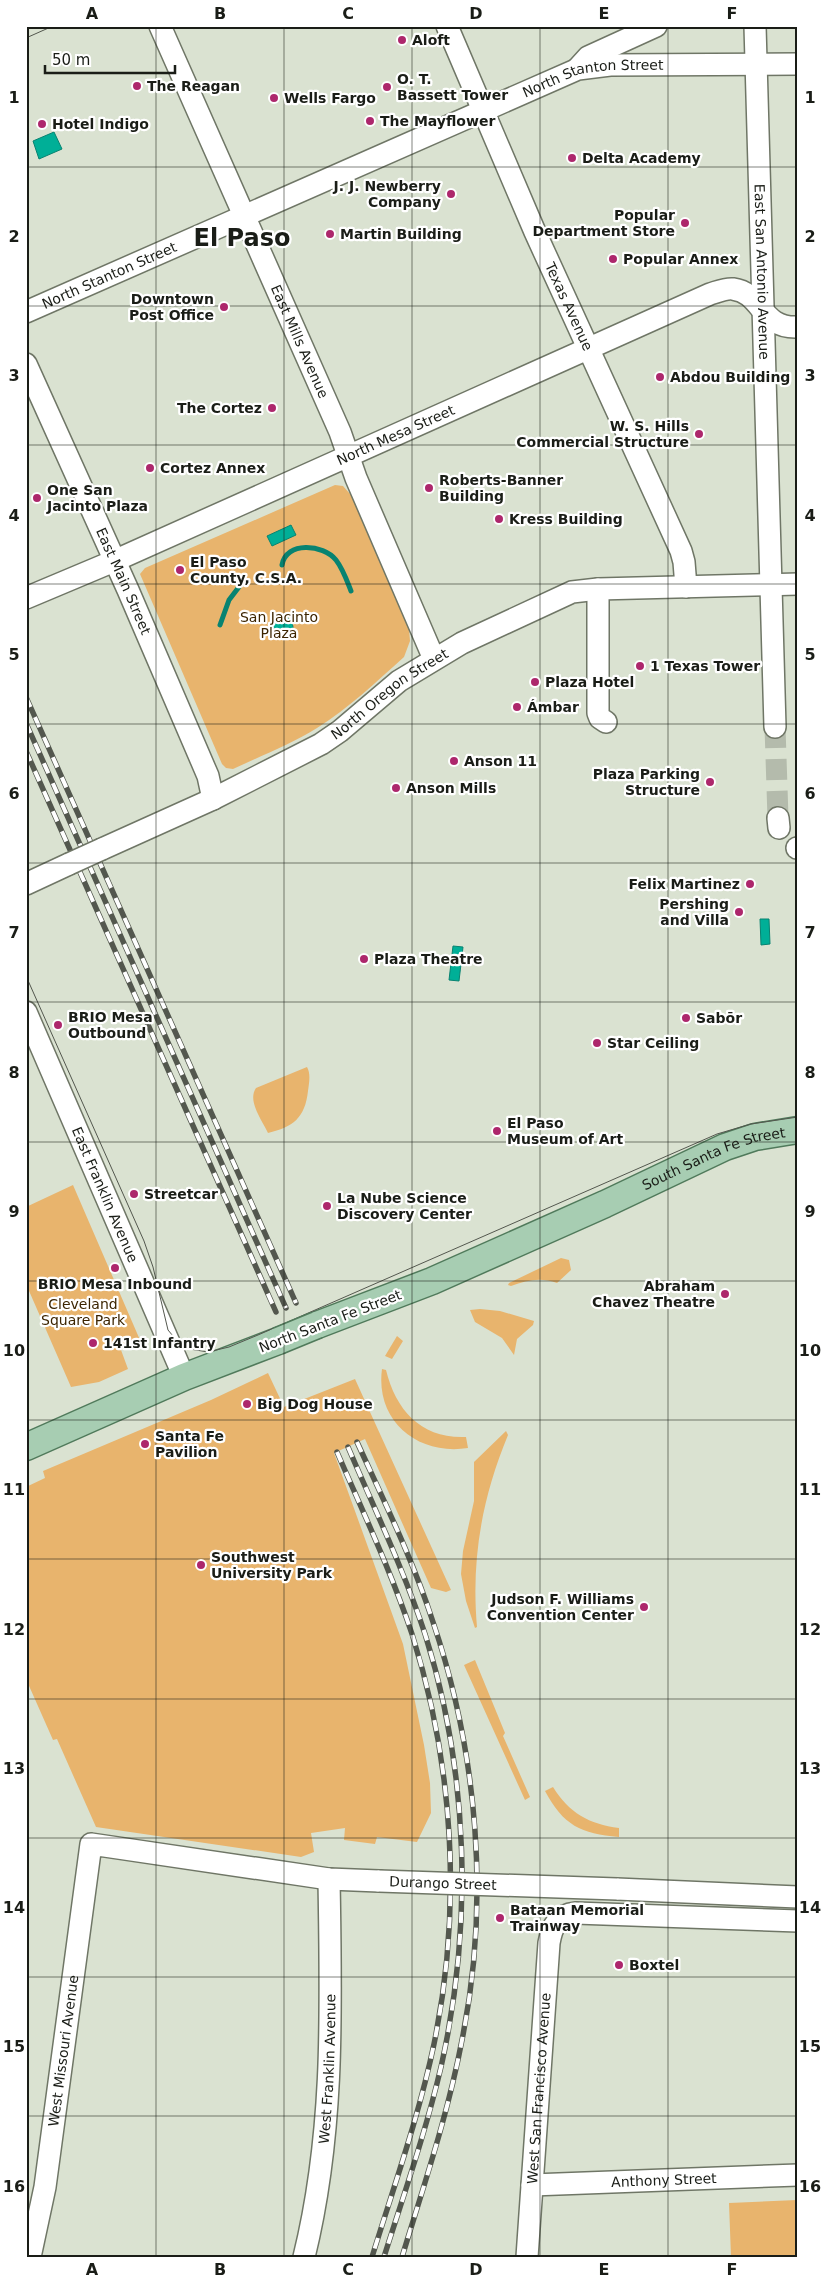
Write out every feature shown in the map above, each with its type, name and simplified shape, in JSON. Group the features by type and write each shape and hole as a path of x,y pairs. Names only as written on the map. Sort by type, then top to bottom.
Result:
{"main road":[{"name":"South Santa Fe Street","path":"631,1191 705,1155 741,1140 798,1130"},
{"name":"North Santa Fe Street","path":"26,1446 184,1377 432,1281 631,1191"}],"street":[{"name":"East Mills Avenue","path":"160,26 349,456 356,478 434,658"},
{"name":"Texas Avenue","path":"447,26 536,232 680,551 684,562 686,587"},
{"path":"578,69 588,57 656,26"},
{"name":"East San Antonio Avenue","path":"755,26 761,309 775,727"},
{"name":"North Stanton Street","path":"26,312 578,69 610,65 756,66 798,64"},
{"name":"North Mesa Street","path":"26,598 114,561 710,294 733,289 743,293 779,326 798,327"},
{"name":"East Main Street","path":"26,364 208,776 213,799"},
{"name":"North Oregon Street","path":"26,884 213,799 321,744 340,731 399,681 434,658 572,592 598,589 798,584"},
{"path":"598,589 598,713 600,718 606,722"},
{"name":"East Franklin Avenue","path":"26,1012 184,1377"},
{"name":"Durango Street","path":"90,1844 329,1879 798,1897"},
{"name":"West Missouri Avenue","path":"30,2257 45,2187 90,1844"},
{"name":"West Franklin Avenue","path":"304,2257 319,2179 329,2093 329,1879"},
{"name":"West San Francisco Avenue","path":"527,2257 549,1943 555,1922 561,1917 576,1914 798,1921"},
{"name":"Anthony Street","path":"532,2185 798,2175"}],"green space":[{"name":"San Jacinto Plaza","path":"335,485 343,486 351,495 409,629 410,641 404,657 351,703 317,728 286,745 233,769 226,768 222,764 140,574 145,568"},
{"path":"307,1067 309,1085 301,1115 284,1128 268,1133 254,1105 253,1099 256,1088"},
{"name":"Cleveland Square Park","path":"73,1185 140,1340 121,1350 128,1369 99,1382 71,1387 26,1284 26,1207"},
{"path":"561,1258 569,1260 571,1270 557,1283 540,1280 508,1285 509,1283"},
{"path":"470,1310 500,1311 534,1321 533,1325 517,1339 514,1355 502,1338 475,1322"},
{"path":"397,1336 403,1341 392,1359 385,1356"},
{"path":"382,1369 386,1370 397,1398 413,1420 436,1433 466,1437 468,1448 450,1449 432,1446 417,1440 404,1431 393,1419 385,1404 382,1388"},
{"name":"Southwest University Park","path":"268,1373 284,1407 355,1379 451,1590 446,1592 431,1588 365,1439 334,1453 403,1644 430,1783 431,1813 417,1842 377,1837 375,1844 344,1840 345,1828 311,1833 314,1852 301,1857 96,1827 57,1739 53,1740 26,1679 26,1487 45,1478 43,1471 211,1400"},
{"path":"506,1431 508,1435 491,1482 485,1506 477,1553 477,1627 475,1628 466,1601 461,1574 463,1551 474,1501 474,1462"},
{"path":"475,1660 505,1733 503,1736 530,1797 525,1800 464,1665"},
{"path":"553,1787 566,1804 581,1816 598,1824 619,1828 619,1837 606,1836 584,1830 566,1820 545,1791"},
{"path":"797,2200 798,2257 731,2257 729,2203"}],"water":[{"path":"54,132 62,149 39,159 33,141"},
{"path":"291,525 296,535 272,546 267,536"},
{"path":"282,616 290,619 293,627 290,635 282,638 274,635 271,627 274,619"},
{"path":"760,919 769,919 770,944 761,945"},
{"path":"453,946 463,947 459,981 449,980"}],"waterway":[{"path":"282,565 285,557 297,549 314,548 323,551 336,560 345,575 351,591"},
{"path":"220,625 229,600 242,583"}],"tunnel":[{"path":"775,727 778,818"}],"tram line":[{"path":"26,38 53,26"},
{"path":"26,976 144,1241 153,1267 168,1330 178,1342 190,1349 208,1352 229,1347 717,1134 751,1124 798,1117"}],"railway":[{"path":"26,697 296,1303"},
{"path":"26,723 286,1308"},
{"path":"26,751 276,1312"},
{"path":"357,1442 407,1553 433,1622 448,1672 460,1724 469,1776 475,1829 476,1935 471,1988 462,2040 443,2122 402,2257"},
{"path":"348,1447 398,1563 425,1634 440,1687 451,1740 462,1849 462,1904 458,1959 441,2067 429,2115 384,2257"},
{"path":"337,1452 386,1565 412,1634 426,1684 437,1735 445,1786 449,1838 448,1941 443,1993 434,2044 414,2124 372,2257"}],"place":[{"name":"Aloft","path":"402,40"},
{"name":"The Reagan","path":"137,86"},
{"name":"O. T. Bassett Tower","path":"387,87"},
{"name":"Wells Fargo","path":"274,98"},
{"name":"The Mayflower","path":"370,121"},
{"name":"Hotel Indigo","path":"42,124"},
{"name":"Delta Academy","path":"572,158"},
{"name":"J. J. Newberry Company","path":"451,194"},
{"name":"Popular Department Store","path":"685,223"},
{"name":"Martin Building","path":"330,234"},
{"name":"Popular Annex","path":"613,259"},
{"name":"Downtown Post Office","path":"224,307"},
{"name":"Abdou Building","path":"660,377"},
{"name":"The Cortez","path":"272,408"},
{"name":"W. S. Hills Commercial Structure","path":"699,434"},
{"name":"Cortez Annex","path":"150,468"},
{"name":"Roberts-Banner Building","path":"429,488"},
{"name":"One San Jacinto Plaza","path":"37,498"},
{"name":"Kress Building","path":"499,519"},
{"name":"El Paso County, C.S.A.","path":"180,570"},
{"name":"1 Texas Tower","path":"640,666"},
{"name":"Plaza Hotel","path":"535,682"},
{"name":"Ámbar","path":"517,707"},
{"name":"Anson 11","path":"454,761"},
{"name":"Plaza Parking Structure","path":"710,782"},
{"name":"Anson Mills","path":"396,788"},
{"name":"Felix Martinez","path":"750,884"},
{"name":"Pershing and Villa","path":"739,912"},
{"name":"Plaza Theatre","path":"364,959"},
{"name":"Sabōr","path":"686,1018"},
{"name":"BRIO Mesa Outbound","path":"58,1025"},
{"name":"Star Ceiling","path":"597,1043"},
{"name":"El Paso Museum of Art","path":"497,1131"},
{"name":"Streetcar","path":"134,1194"},
{"name":"La Nube Science Discovery Center","path":"327,1206"},
{"name":"BRIO Mesa Inbound","path":"115,1268"},
{"name":"Abraham Chavez Theatre","path":"725,1294"},
{"name":"141st Infantry","path":"93,1343"},
{"name":"Big Dog House","path":"247,1404"},
{"name":"Santa Fe Pavilion","path":"145,1444"},
{"name":"Southwest University Park","path":"201,1565"},
{"name":"Judson F. Williams Convention Center","path":"644,1607"},
{"name":"Bataan Memorial Trainway","path":"500,1918"},
{"name":"Boxtel","path":"619,1965"}],"district":[{"name":"El Paso","path":"242,238"}]}
